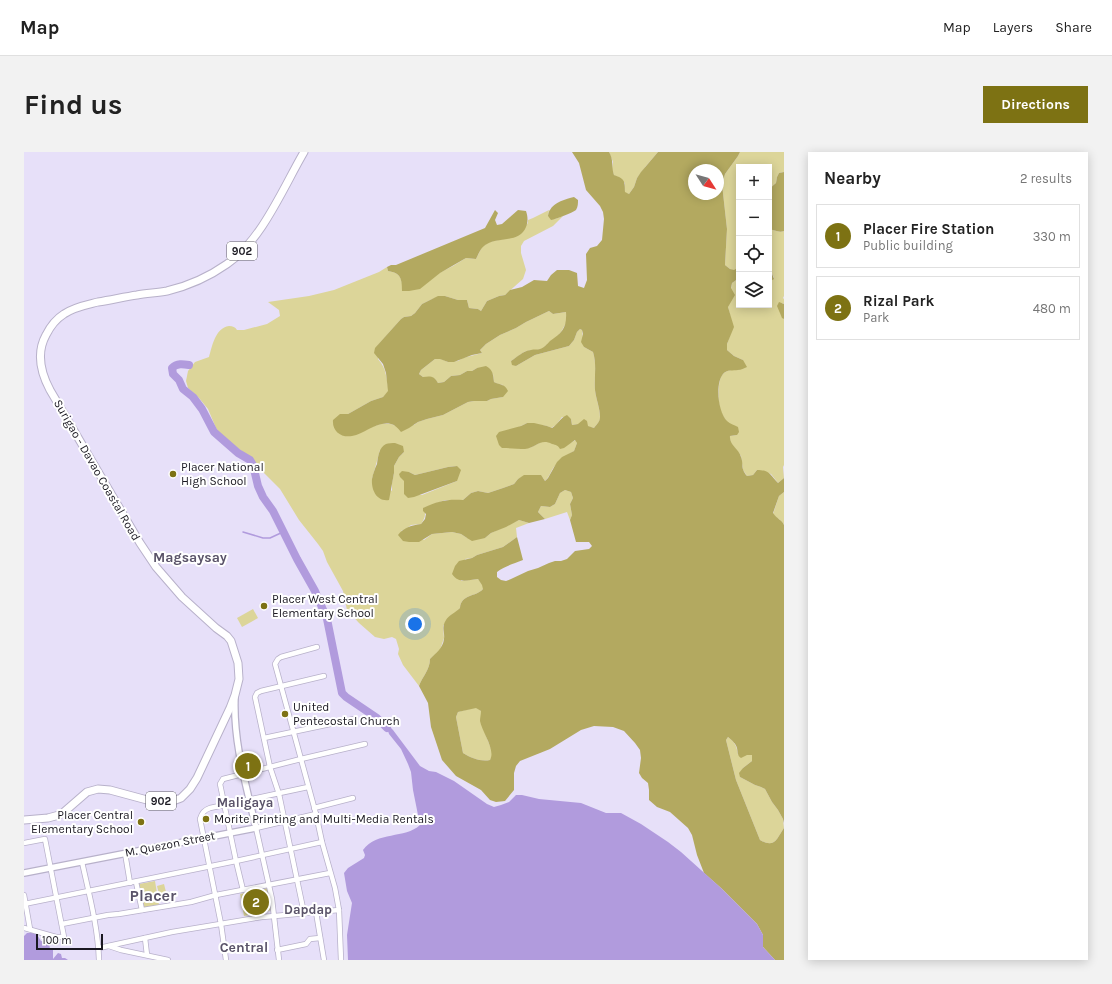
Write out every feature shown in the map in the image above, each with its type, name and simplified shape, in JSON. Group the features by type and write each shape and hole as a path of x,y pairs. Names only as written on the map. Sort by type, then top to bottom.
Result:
{"highway":[{"name":"Surigao - Davao Coastal Road","path":"24,820 48,818 59,815 87,792 98,789 110,790 147,800 173,801 181,798 190,789 197,778 224,722 235,695 239,679 239,670 231,641 182,597 163,576 140,543 50,390 42,373 40,358 44,337 64,314 80,307 122,297 164,291 204,278 227,264 235,258 256,236 304,152"}],"street":[{"path":"317,647 281,657 276,660 275,664 335,888 339,910 341,960"},
{"path":"304,913 279,794 270,767 255,695 261,691 324,676"},
{"path":"235,695 236,739 269,884 275,916 279,960"},
{"path":"264,738 354,719"},
{"path":"243,890 220,784 222,780 229,776 244,774 301,758 365,744"},
{"path":"226,960 216,895 200,819 203,812 210,808 308,787"},
{"path":"314,808 353,798"},
{"name":"M. Quezon Street","path":"24,873 256,828 316,814"},
{"path":"24,843 45,839 64,937 56,937 24,928"},
{"path":"25,904 236,862 322,842"},
{"path":"125,853 130,883"},
{"path":"82,862 94,918 99,948 99,960"},
{"path":"62,924 191,902 216,895 330,873"},
{"path":"136,882 142,910"},
{"path":"24,896 30,929"},
{"path":"99,948 172,932 262,917 339,910"},
{"path":"316,912 324,960"},
{"path":"145,938 147,955"},
{"path":"277,950 306,944 312,938 320,938"},
{"path":"109,946 168,960"}],"shaded area":[{"path":"572,152 609,152 614,175 624,181 625,192 629,194 641,172 658,152 740,152 724,177 724,164 688,164 688,200 724,200 727,229 725,265 730,269 736,269 736,280 732,283 731,288 735,295 728,307 734,327 727,344 727,350 734,356 743,360 747,367 725,372 719,384 718,391 721,411 728,422 738,427 739,432 737,435 730,436 731,442 740,454 743,468 747,476 753,475 757,470 761,470 769,474 778,483 784,478 784,492 779,496 773,513 784,525 784,823 765,789 740,777 739,773 752,761 752,755 747,755 741,758 738,755 734,742 728,737 726,740 736,780 760,840 772,843 777,839 784,828 784,960 775,960 763,947 763,935 757,924 704,873 697,855 692,835 688,828 670,812 657,807 649,800 648,783 639,773 641,758 640,750 624,731 613,727 594,726 581,730 550,749 520,761 516,766 514,773 514,790 505,801 496,802 490,800 481,790 456,776 442,760 431,727 428,703 419,686 429,667 430,659 442,645 444,639 443,627 446,620 460,608 463,600 483,589 478,579 464,581 457,579 452,574 459,561 503,547 517,537 523,560 497,572 497,577 506,581 549,563 567,559 575,551 589,549 592,546 589,542 576,542 570,520 572,515 570,504 573,498 571,492 565,490 560,493 555,504 550,507 541,506 538,512 545,519 529,523 519,520 491,533 485,538 472,541 461,534 452,532 432,534 419,542 409,542 403,541 398,535 402,530 408,527 421,524 425,519 426,514 423,511 423,508 433,504 447,500 463,500 471,493 478,491 488,493 514,484 524,475 541,475 545,481 557,462 562,457 574,451 577,443 575,440 564,448 560,449 557,445 548,442 525,449 502,448 499,445 496,436 499,432 527,423 534,423 552,428 567,415 571,419 572,425 578,424 584,419 587,421 588,426 594,428 599,422 600,417 595,390 595,362 593,352 584,347 581,342 583,334 582,330 580,329 577,332 574,340 569,346 535,355 516,366 512,365 511,361 518,356 528,351 543,348 561,333 566,322 566,312 553,314 549,311 500,335 480,350 482,353 454,362 435,359 421,370 419,374 423,377 432,377 438,383 444,382 451,376 460,375 467,371 472,371 486,366 492,372 494,382 504,386 507,389 508,391 503,397 487,401 468,402 443,415 418,422 401,432 394,425 380,424 357,435 344,436 338,433 333,424 333,420 340,414 348,414 371,401 383,397 388,391 386,373 383,364 374,353 375,348 401,319 411,316 422,304 438,296 445,296 458,300 467,300 469,308 478,309 481,311 487,301 505,295 510,290 522,287 534,280 547,281 557,270 569,270 577,273 578,286 584,288 587,280 586,254 590,248 597,246 602,240 604,219 600,206 586,190 579,163","holes":["476,708 481,711 480,721 490,746 490,760 476,759 463,753 456,717 458,712"]},
{"path":"609,152 658,152 637,178 634,187 629,194 625,193 625,183 614,175 612,169 613,162"},
{"path":"740,152 784,152 784,172 779,173 776,183 772,186 772,164 736,164 736,269 734,271 725,265 727,229 724,200 724,177"},
{"path":"784,172 784,231 780,232 772,230 772,186 776,183 779,173"},
{"path":"574,197 578,200 576,210 551,220 548,216 549,211 554,205 560,201"},
{"path":"495,210 498,213 495,220 497,225 502,224 518,210 526,211 527,221 523,232 514,238 492,242 485,245 476,259 466,258 440,273 420,289 402,291 400,277 396,273 388,271 387,267 396,265 485,228"},
{"path":"549,210 548,216 555,219 563,216 553,226 524,241 521,246 521,253 526,270 523,279 505,295 487,301 481,311 478,309 469,308 467,300 458,300 445,296 432,299 422,304 411,316 401,319 378,345 378,359 385,370 389,391 383,397 371,401 348,414 340,414 361,432 381,424 391,424 396,426 414,425 418,422 443,415 468,402 487,401 503,397 503,385 494,382 493,374 477,368 460,375 451,376 444,382 438,383 435,379 423,377 419,374 421,370 435,359 441,359 448,362 458,361 463,358 482,353 480,350 486,344 500,335 549,311 553,314 566,312 566,323 561,332 542,349 524,352 511,361 516,366 535,355 569,346 580,329 582,330 584,347 593,352 595,366 595,390 600,418 599,422 594,428 578,424 572,425 571,419 562,417 556,425 551,428 527,423 517,428 513,447 522,449 532,447 543,441 557,445 570,443 576,440 577,443 574,451 556,465 545,481 543,478 536,475 524,476 518,479 514,484 488,493 478,491 471,493 463,500 445,500 424,508 425,516 421,524 411,525 401,531 424,540 432,534 452,532 461,534 467,538 485,538 491,533 519,520 529,523 516,528 517,537 503,547 465,559 461,581 478,579 483,585 483,589 463,600 460,608 455,614 451,615 443,626 444,638 440,650 430,659 429,667 419,686 403,665 398,654 399,649 396,639 392,637 384,639 375,637 347,610 343,591 327,562 323,551 299,520 280,489 243,452 221,436 208,409 188,388 186,381 188,371 195,362 209,357 217,334 224,327 232,326 237,330 244,330 267,324 280,316 279,310 268,302 309,296 334,290 379,272 387,267 388,271 396,273 400,277 403,291 466,258 476,259 482,247 489,242 517,236 528,223 528,220","holes":["380,450 404,452 394,466 392,491 372,479","457,466 457,481 422,495 404,494 404,481 409,472 415,475"]},
{"path":"772,230 778,232 784,231 784,304 782,303 780,313 784,319 784,478 778,483 771,474 757,470 753,475 747,476 743,470 741,456 730,440 730,436 737,435 725,419 719,405 719,384 722,376 727,371 739,370 743,360 734,356 727,350 727,344 733,327 728,307 732,283 736,280 736,308 772,308 772,280 774,278 772,273"},
{"path":"779,302 784,304 784,319 782,318 777,306"},
{"path":"395,443 403,446 404,452 394,466 389,500 385,500 378,497 374,491 372,479 379,452 382,447 387,444"},
{"path":"457,466 461,470 457,481 414,497 408,498 404,494 404,481 399,474 402,471 415,475"},
{"path":"565,490 571,492 573,498 570,504 572,515 570,520 567,512 545,519 538,512 541,506 550,507 555,504 560,493"},
{"path":"784,492 784,525 773,514 779,496"},
{"path":"253,609 258,618 242,627 237,618"},
{"path":"476,707 481,711 486,736 492,751 492,757 490,760 476,759 463,753 456,717 458,712"},
{"path":"387,728 391,728 393,730 420,766 454,781 487,804 494,807 509,802 516,795 522,795 539,799 581,803 606,813 621,813 641,824 681,852 721,888 757,924 763,935 763,947 775,960 348,960 347,935 352,903 347,891 344,873 348,868 364,858 365,855 363,850 369,844 383,837 407,832 420,825 411,772 401,749 389,734"},
{"path":"728,737 735,745 738,755 752,755 752,761 743,768 740,777 765,789 783,819 784,828 777,839 772,843 760,840 736,780 726,740"},
{"path":"155,881 159,905 143,908 139,884"},
{"path":"164,884 167,896 160,898 157,886"},
{"path":"268,888 272,910 244,916 240,894"},
{"path":"27,933 36,933 41,941 49,943 50,949 53,949 53,959 58,953 61,954 62,958 68,960 24,960 24,936"}],"waterway":[{"path":"189,365 180,364 174,366 172,368 173,374 179,380 183,389 193,397 202,409 214,432 238,453 250,460 263,497 273,511 315,591 327,619 342,693 377,718 387,728"},
{"path":"243,532 263,538 270,538 283,532"}],"place":[{"name":"Placer National High School","path":"173,474"},
{"name":"Placer West Central Elementary School","path":"264,606"},
{"name":"United Pentecostal Church","path":"285,714"},
{"name":"Placer Fire Station","path":"248,766"},
{"name":"Morite Printing and Multi-Media Rentals","path":"206,819"},
{"name":"Placer Central Elementary School","path":"141,822"},
{"name":"Rizal Park","path":"256,902"}],"district":[{"name":"Magsaysay","path":"190,557"},
{"name":"Maligaya","path":"245,802"},
{"name":"Placer","path":"153,895"},
{"name":"Dapdap","path":"308,909"},
{"name":"Central","path":"244,947"}]}
